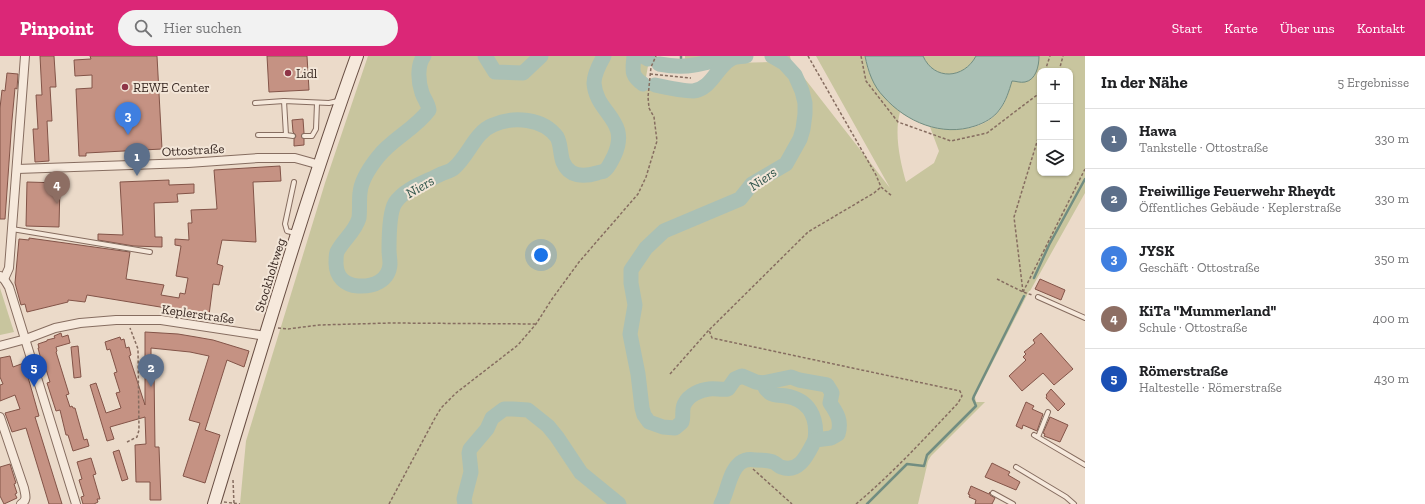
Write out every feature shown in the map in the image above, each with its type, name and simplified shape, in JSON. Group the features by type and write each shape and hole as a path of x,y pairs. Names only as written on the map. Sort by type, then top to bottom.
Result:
{"main road":[{"name":"Stockholtweg","path":"214,502 297,234 357,56"}],"street":[{"path":"25,56 9,268 2,277 9,287 26,339 76,504"},
{"name":"Ottostraße","path":"17,169 188,163 258,158 295,158 320,165"},
{"name":"Keplerstraße","path":"0,346 26,339 55,328 80,322 160,320 267,331"},
{"path":"0,417 24,488 26,497 24,502 21,504"}],"lane":[{"path":"255,103 330,103 341,101"},
{"path":"284,102 286,135"},
{"path":"304,136 312,136 316,129 317,103"},
{"path":"258,135 293,136"},
{"path":"294,182 284,224 287,231 297,234"},
{"path":"12,229 150,252"},
{"path":"1038,297 1085,318"},
{"path":"1048,412 1036,436 1085,465"},
{"path":"1016,467 1066,497 1074,504"},
{"path":"993,493 1013,504"}],"path":[{"path":"389,504 441,408 456,393 518,345 536,324 579,262 638,194 646,177 658,141 654,117 649,108 648,97 651,67 656,56"},
{"path":"808,56 876,175 881,187 892,196"},
{"path":"861,56 866,81 898,122 951,142 987,133 1037,95"},
{"path":"1046,68 1050,56"},
{"path":"1060,68 1063,56"},
{"path":"650,74 691,78"},
{"path":"1023,292 1014,217 1038,140"},
{"path":"1023,292 1085,169"},
{"path":"670,374 709,330 808,232 874,193 881,187"},
{"path":"997,279 1023,292 1038,297"},
{"path":"126,320 138,348 139,430 137,437 127,442"},
{"path":"267,331 319,325 536,324"},
{"path":"709,330 712,338 960,391 962,396 958,402 916,448 873,490 856,504"},
{"path":"753,469 792,504"},
{"path":"214,502 240,504"}],"shaded area":[{"path":"368,56 653,56 648,66 644,88 693,95 710,88 727,70 730,63 772,62 781,56 790,56 791,61 890,188 816,56 865,56 868,70 884,97 900,112 898,120 898,138 900,156 906,182 934,163 939,151 930,127 939,129 958,129 977,126 986,122 1002,107 1012,81 1020,82 1039,61 1039,56 1085,56 1085,193 1029,291 975,397 976,402 985,402 931,456 928,461 918,504 240,504 246,441 325,183"},
{"path":"685,56 716,56 685,63"},
{"path":"865,56 923,56 934,70 949,74 957,73 964,69 971,64 976,56 1039,56 1034,76 1029,81 1025,82 1012,81 1004,103 992,118 975,126 963,129 950,130 925,125 903,114 880,93 869,73"},
{"path":"923,56 976,56 971,64 964,69 957,73 949,74 934,70"},
{"path":"0,288 14,332 0,335"}],"building":[{"path":"40,56 54,56 56,87 50,87 52,121 47,121 49,161 35,162 33,129 38,129 36,95 42,95"},
{"path":"90,56 157,56 162,149 86,153 86,156 79,156 76,89 92,88 92,75 75,76 74,60 91,59"},
{"name":"Lidl","path":"267,56 307,56 309,90 269,92"},
{"path":"7,73 18,74 12,120 5,219 0,219 0,108 2,90 5,91"},
{"path":"303,119 304,133 301,136 304,139 304,145 294,146 294,139 296,136 293,132 292,120"},
{"path":"280,166 281,181 253,182 256,242 222,240 217,264 223,266 219,285 213,284 209,315 87,295 85,302 68,300 68,302 27,312 25,304 21,305 15,283 19,239 29,240 29,238 130,252 126,279 164,285 161,295 179,298 180,293 185,294 188,278 176,276 181,246 175,245 175,239 189,240 188,223 192,223 191,210 217,209 214,170"},
{"path":"169,180 169,185 194,184 194,193 177,194 178,202 154,203 155,237 162,237 162,247 134,246 98,240 98,234 123,235 120,182"},
{"path":"27,182 60,183 59,227 26,226"},
{"path":"1040,279 1065,290 1061,300 1035,289"},
{"path":"145,332 178,334 213,340 249,351 244,367 227,360 205,430 220,435 205,483 183,476 200,423 189,420 209,356 190,352 151,348 151,366 154,366 155,447 159,447 161,500 150,500 150,482 136,482 135,445 146,444 145,417 110,427 114,439 107,441 90,385 96,383 106,413 121,408 116,393 120,392 114,373 117,372 110,349 107,350 105,342 120,337 121,340 124,339 126,348 129,347 131,355 129,356 145,405"},
{"path":"61,333 62,337 68,335 70,343 56,347 56,352 69,394 66,395 70,407 72,406 75,408 84,440 87,439 89,446 73,451 68,435 66,435 60,410 56,411 47,383 50,382 45,366 43,367 38,348 38,344 55,338 54,336"},
{"path":"1041,333 1073,369 1054,385 1043,373 1022,391 1009,376 1026,360 1023,357 1026,354 1024,352 1035,343 1033,340"},
{"path":"78,346 81,377 74,378 71,347"},
{"path":"10,356 13,367 24,363 39,416 35,417 62,504 49,504 26,428 12,432 5,413 20,409 15,395 0,401 0,385 3,384 0,377 0,358"},
{"path":"1051,389 1065,404 1058,411 1046,398 1046,395"},
{"path":"1026,402 1034,406 1032,409 1043,414 1037,431 1023,425 1022,429 1016,426"},
{"path":"1050,417 1068,425 1060,442 1044,436 1045,434 1043,433"},
{"path":"119,450 128,479 122,481 113,452"},
{"path":"91,458 96,474 93,475 100,499 97,499 98,502 94,504 83,504 81,497 84,496 79,480 82,479 77,462"},
{"path":"992,463 1010,472 1008,475 1020,482 1016,490 985,477"},
{"path":"10,464 16,483 14,484 17,498 4,504 0,496 0,467"},
{"path":"971,486 989,494 990,492 990,495 995,498 992,504 975,504 976,500 969,497 970,495 968,494"}],"waterway":[{"name":"Niers","path":"424,56 419,68 419,78 422,93 429,110 417,123 378,157 366,174 360,193 359,218 355,228 336,255 336,268 342,279 349,284 358,286 374,284 379,282 387,275 390,264 390,226 395,203 410,189 453,169 464,157 481,133 493,125 509,120 527,120 536,122 544,126 557,137 563,162 569,171 577,175 587,175 605,170 614,156 618,144 618,134 616,125 596,94 594,83 596,73 604,56"},
{"name":"Niers","path":"485,56 495,72 523,73 541,56"},
{"name":"Niers","path":"634,56 633,72 636,78 643,84"},
{"name":"Niers","path":"643,56 648,59"},
{"path":"681,56 681,65"},
{"name":"Niers","path":"655,85 689,91 700,89 710,82 726,62 734,57 746,56"},
{"name":"Niers","path":"721,504 733,471 745,460 766,460 774,462 781,467 793,468 806,456 815,440 831,438 838,434 838,417 830,403 832,393 827,385 791,377 763,383 756,382 742,376 735,379 728,389 711,389 692,395 684,405 682,422 675,428 663,427 649,422 644,415 642,408 638,374 630,334 635,305 631,283 631,270 646,248 664,231 740,199 752,184 786,164 800,139 803,129 805,103 802,91 795,75 784,63 772,56"},
{"name":"Niers","path":"659,64 690,66 732,58"},
{"path":"1034,278 1049,245 1085,179"},
{"path":"867,504 907,464 924,466 927,455 976,406 973,399 974,396 1024,296"},
{"name":"Niers","path":"763,383 764,387 770,393 794,398 801,401 806,406 810,411 815,424 815,440"},
{"name":"Niers","path":"465,504 464,499 471,472 470,449 487,429 492,418 504,409 528,410 548,426 581,473 619,504"}],"place":[{"name":"Lidl","path":"288,73"},
{"name":"REWE Center","path":"125,87"},
{"name":"JYSK","path":"128,135"},
{"name":"Hawa","path":"137,176"},
{"name":"KiTa \"Mummerland\"","path":"57,204"},
{"name":"Römerstraße","path":"34,387"},
{"name":"Freiwillige Feuerwehr Rheydt","path":"151,387"}]}
